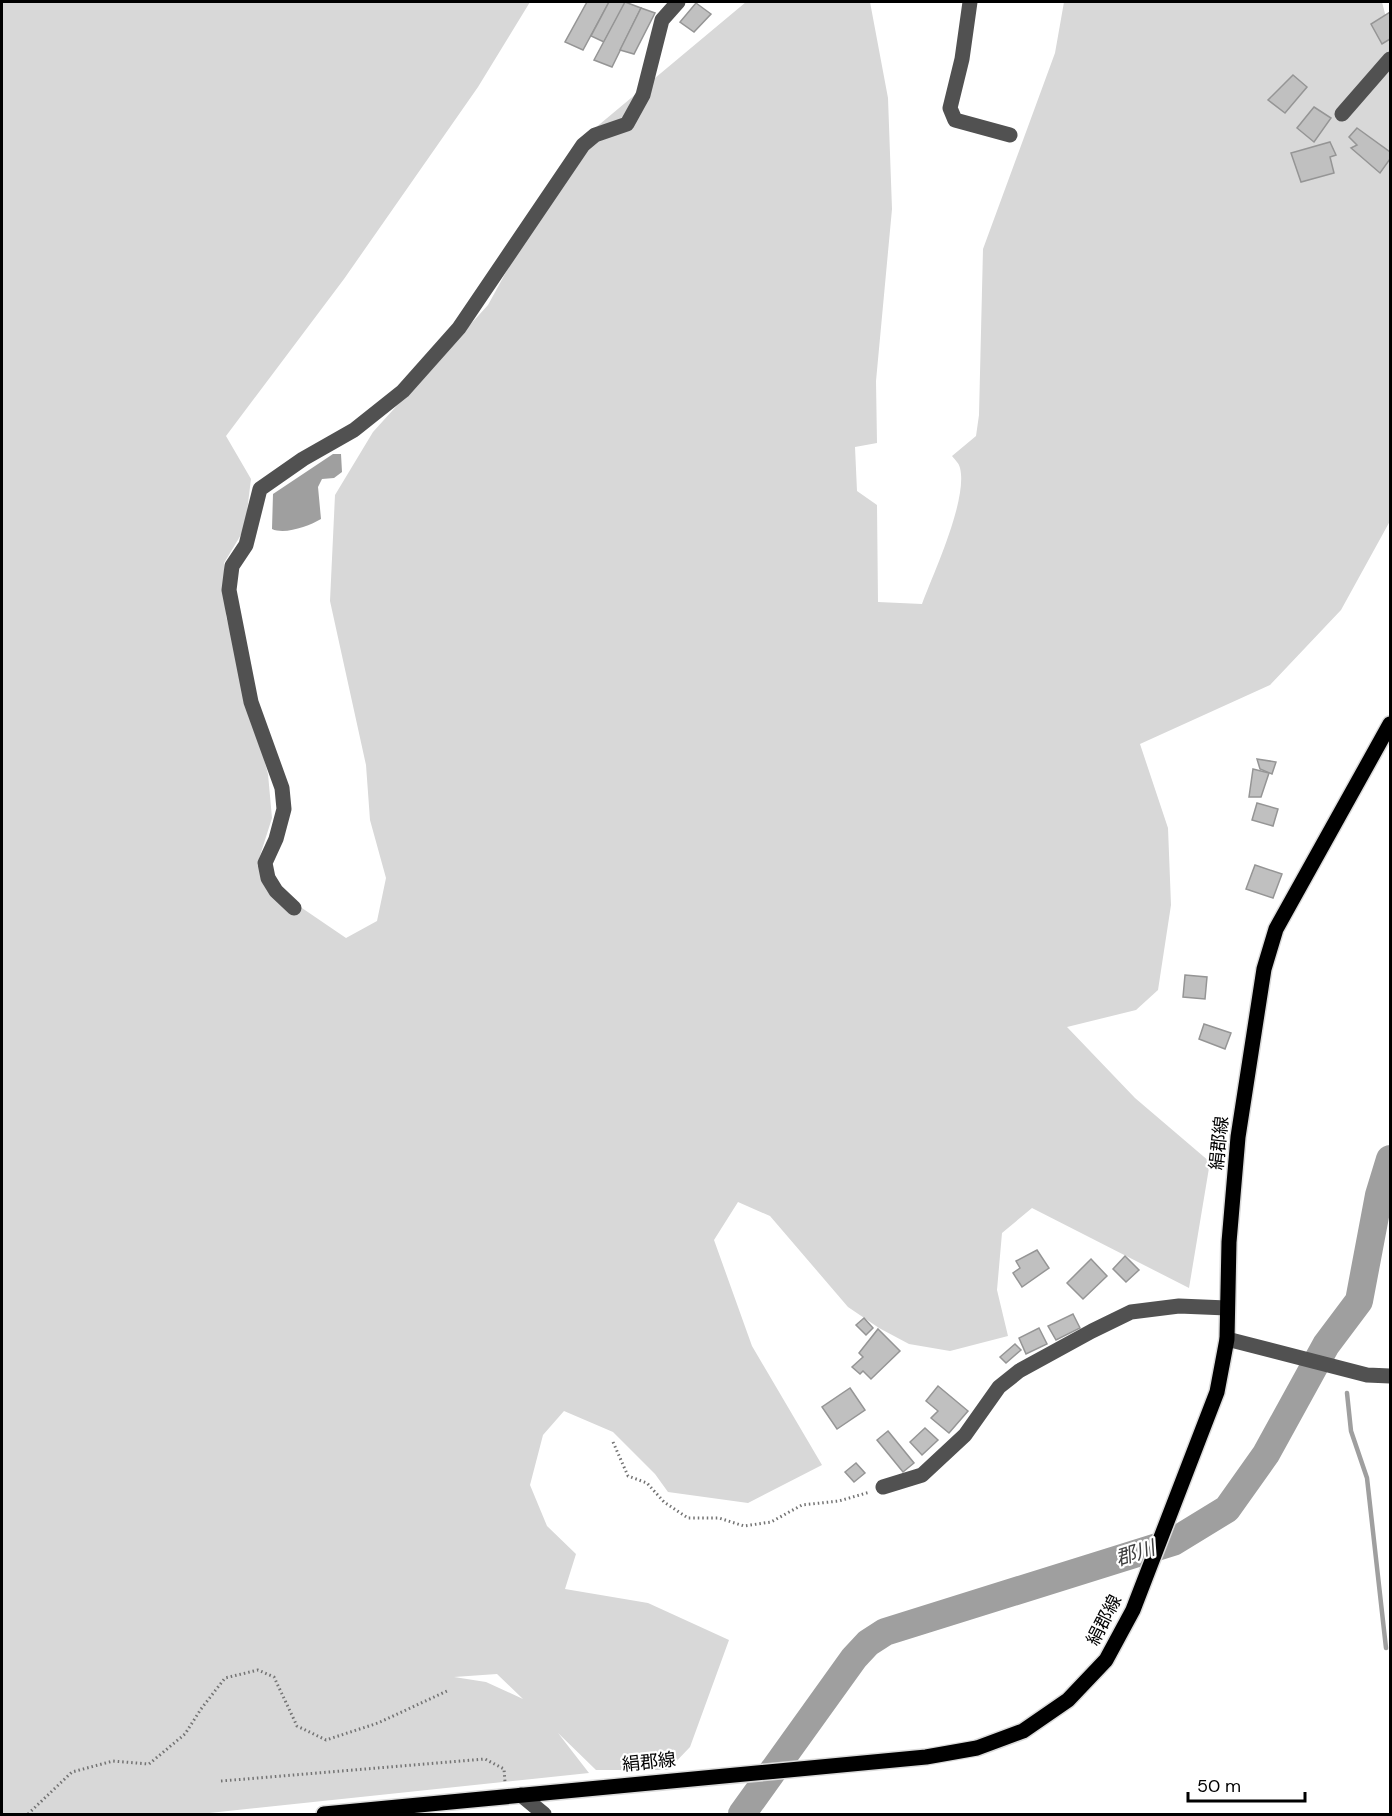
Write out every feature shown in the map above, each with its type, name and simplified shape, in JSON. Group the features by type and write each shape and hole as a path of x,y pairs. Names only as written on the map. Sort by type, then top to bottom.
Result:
{"main road":[{"name":"絹郡線","path":"324,1815 763,1770 926,1757 977,1748 1023,1731 1068,1700 1106,1660 1133,1610 1217,1392 1227,1339 1238,1137 1264,969 1276,929 1390,724"}],"street":[{"path":"294,908 276,891 268,878 265,863 276,839 284,809 282,788 251,702 229,590 232,567 246,545 254,523 260,489 303,459 354,430 394,398 459,328 583,145 595,135 627,124 643,95 662,20 678,2"},
{"path":"970,2 962,59 951,108 955,120 1010,135"},
{"path":"1342,114 1390,60"},
{"path":"883,1487 922,1475 964,1435 999,1387 1019,1371 1092,1331 1131,1312 1179,1306 1227,1308"},
{"path":"1227,1339 1367,1376 1390,1376"},
{"path":"514,1795 544,1815"}],"path":[{"path":"613,1442 628,1476 647,1484 664,1502 688,1518 719,1518 744,1526 757,1525 771,1522 802,1505 839,1502 883,1487"},
{"path":"28,1815 72,1772 113,1761 148,1764 185,1734 225,1678 258,1670 274,1677 297,1726 326,1740 378,1724 447,1691"},
{"path":"221,1781 485,1759 504,1769 514,1795"}],"shaded area":[{"path":"2,2 530,2 478,87 344,279 226,436 251,479 245,528 224,563 226,616 268,774 272,818 257,865 299,906 346,938 377,921 386,878 370,820 366,765 330,601 335,495 373,432 488,305 576,144 746,2 870,2 888,98 892,209 876,381 877,443 855,447 857,491 877,505 878,602 922,604 955,516 959,498 960,468 952,456 976,436 979,415 983,249 1055,53 1064,2 1382,2 1390,33 1390,521 1341,610 1270,685 1140,744 1168,828 1171,905 1158,990 1136,1010 1067,1027 1135,1098 1210,1162 1189,1288 1032,1208 1002,1233 997,1290 1008,1336 950,1351 909,1344 879,1328 848,1307 770,1216 738,1202 714,1240 752,1346 822,1465 748,1503 668,1492 655,1474 613,1432 564,1411 543,1435 530,1485 547,1526 576,1554 565,1589 648,1603 729,1640 690,1747 668,1770 596,1770 558,1733 589,1773 200,1814 2,1814","holes":["497,1674 523,1699 486,1682 454,1677"]},
{"path":"333,454 341,454 342,472 334,478 322,479 318,487 321,519 304,527 290,530 272,529 273,494"}],"building":[{"path":"587,2 609,2 583,50 565,42"},
{"path":"609,2 626,2 604,42 591,36"},
{"path":"625,2 641,8 612,67 594,60"},
{"path":"696,3 711,14 694,32 680,22"},
{"path":"641,8 655,13 634,54 620,50"},
{"path":"1390,12 1390,39 1382,44 1371,24"},
{"path":"1293,75 1307,87 1285,113 1268,100"},
{"path":"1314,107 1331,118 1314,142 1297,128"},
{"path":"1357,128 1390,152 1390,159 1380,173 1351,148 1357,145 1349,137"},
{"path":"1330,142 1336,155 1330,157 1334,173 1301,182 1291,153"},
{"path":"1257,759 1276,762 1272,774 1260,769"},
{"path":"1253,769 1269,773 1261,797 1249,797"},
{"path":"1257,803 1278,809 1273,826 1252,820"},
{"path":"1255,865 1282,874 1273,898 1246,889"},
{"path":"1185,975 1207,977 1205,999 1183,997"},
{"path":"1204,1024 1231,1033 1225,1049 1199,1039"},
{"path":"1037,1250 1049,1268 1022,1287 1013,1273 1020,1268 1016,1261"},
{"path":"1125,1256 1139,1270 1126,1282 1113,1269"},
{"path":"1091,1259 1107,1276 1083,1299 1067,1283"},
{"path":"1073,1314 1080,1328 1056,1340 1048,1326"},
{"path":"864,1318 873,1328 866,1335 856,1325"},
{"path":"1039,1328 1047,1344 1026,1354 1019,1338"},
{"path":"878,1329 900,1351 871,1379 863,1371 860,1374 852,1367 863,1357 859,1353"},
{"path":"1015,1344 1021,1350 1006,1363 1000,1357"},
{"path":"938,1386 968,1411 949,1433 931,1418 938,1411 926,1401"},
{"path":"850,1388 865,1410 837,1429 822,1407"},
{"path":"925,1428 938,1440 922,1455 910,1442"},
{"path":"888,1431 914,1463 903,1472 877,1440"},
{"path":"856,1463 865,1473 854,1482 845,1472"}],"waterway":[{"name":"郡川","path":"742,1814 854,1658 868,1643 885,1632 1173,1542 1227,1509 1266,1454 1326,1345 1359,1301 1379,1195 1390,1159"},
{"name":"郡川","path":"1343,1324 1343,1329"},
{"path":"1347,1393 1351,1431 1367,1478 1386,1648"}]}
